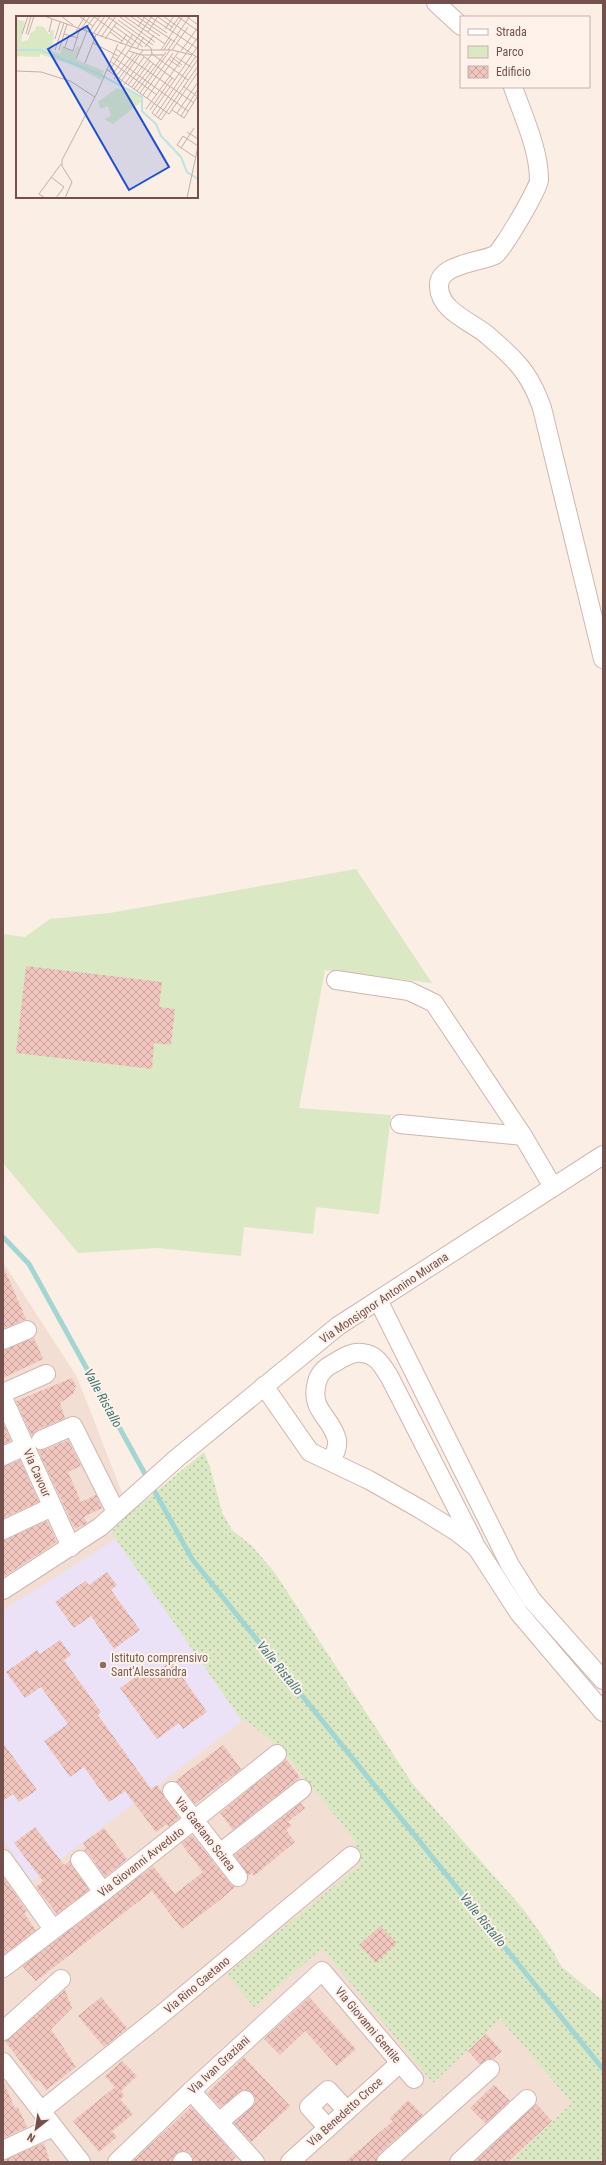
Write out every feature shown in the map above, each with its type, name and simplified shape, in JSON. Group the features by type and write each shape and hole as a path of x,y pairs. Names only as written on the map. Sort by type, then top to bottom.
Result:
{"street":[{"path":"436,3 460,25"},
{"path":"513,88 538,161 540,182 527,208 496,254 450,269 442,276 438,285 440,295 447,306 505,350 517,362 536,392 542,408 603,659"},
{"path":"336,980 409,990 434,1003 523,1136 553,1187"},
{"path":"400,1124 523,1136"},
{"name":"Via Monsignor Antonino Murana","path":"119,1509 264,1386 338,1326 603,1155"},
{"path":"378,1300 510,1565 532,1600 603,1680"},
{"path":"3,1340 26,1330"},
{"path":"331,1460 336,1452 337,1440 316,1404 315,1390 319,1375 330,1365 345,1357 358,1352 369,1354 379,1360 389,1376 477,1548 519,1613 603,1712"},
{"path":"3,1393 46,1374"},
{"path":"264,1386 310,1452 331,1460 420,1509 457,1532 477,1548"},
{"name":"Via Cavour","path":"3,1398 33,1443 52,1506 71,1547"},
{"path":"3,1456 73,1426 119,1509 100,1527 3,1590"},
{"path":"3,1530 52,1506"},
{"name":"Via Giovanni Avveduto","path":"3,1968 103,1892 277,1754"},
{"path":"220,1853 302,1789"},
{"name":"Via Gaetano Scirea","path":"172,1791 238,1877"},
{"name":"Via Rino Gaetano","path":"41,2111 162,2014 351,1856"},
{"path":"3,1860 53,1929"},
{"path":"80,1860 103,1892"},
{"name":"Via Giovanni Gentile","path":"322,1971 414,2079"},
{"name":"Via Ivan Graziani","path":"117,2162 190,2091 322,1971"},
{"path":"3,2031 61,1979"},
{"path":"3,2062 10,2085 41,2111 52,2127 81,2162"},
{"name":"Via Benedetto Croce","path":"290,2162 400,2063"},
{"path":"386,2162 490,2069"},
{"path":"328,2128 309,2107 328,2090 347,2111"},
{"path":"190,2091 255,2162"},
{"path":"459,2162 527,2099"},
{"path":"219,2122 245,2100"},
{"path":"3,2150 52,2127"}],"shaded area":[{"path":"3,1262 77,1377 130,1513 111,1532 242,1721 245,1720 279,1746 500,2019 572,2103 603,2162 3,2162"},
{"name":"Istituto comprensivo Sant'Alessandra","path":"116,1539 242,1721 32,1881 3,1840 3,1610"}],"green space":[{"path":"356,869 432,983 325,970 299,1108 391,1115 379,1214 316,1207 313,1234 244,1227 241,1256 157,1248 78,1253 3,1163 3,934 25,937 50,919 110,913"},
{"path":"204,1452 210,1467 222,1512 232,1530 252,1546 275,1573 412,1783 524,1910 549,1945 562,1967 603,2001 603,2162 511,2162 572,2103 500,2019 433,2083 322,1948 254,2007 227,1974 361,1864 353,1848 357,1843 279,1746 245,1720 242,1721 111,1532 130,1513"}],"building":[{"path":"26,966 162,982 159,1007 175,1009 171,1045 154,1043 152,1069 16,1053"},
{"path":"3,1266 26,1319 3,1329"},
{"path":"34,1338 43,1359 3,1378 3,1350"},
{"path":"72,1378 76,1386 73,1394 60,1403 65,1418 37,1430 32,1436 16,1401"},
{"path":"3,1423 11,1441 3,1444"},
{"path":"68,1440 81,1466 68,1472 81,1502 96,1495 102,1508 84,1517 87,1523 75,1529 38,1450 45,1450"},
{"path":"20,1460 39,1502 3,1518 3,1466"},
{"path":"47,1521 57,1542 3,1577 3,1540"},
{"path":"107,1572 117,1585 111,1590 140,1630 114,1649 91,1616 74,1628 55,1602 85,1581 89,1585"},
{"path":"60,1640 71,1655 64,1660 101,1712 98,1715 151,1789 157,1785 179,1818 169,1827 167,1824 156,1832 125,1791 109,1802 84,1767 70,1777 44,1741 68,1724 41,1687 25,1698 6,1672 37,1650 40,1654"},
{"path":"171,1661 207,1712 183,1729 179,1723 157,1739 120,1688 147,1669 151,1675"},
{"path":"3,1743 37,1790 19,1802 13,1794 3,1801"},
{"path":"223,1745 241,1769 195,1804 175,1781"},
{"path":"286,1759 300,1777 233,1830 220,1813"},
{"path":"301,1803 305,1808 288,1822 292,1825 286,1830 295,1842 254,1876 252,1873 248,1876 234,1855"},
{"path":"35,1827 64,1865 70,1861 89,1890 57,1914 36,1887 43,1881 14,1843"},
{"path":"104,1828 127,1859 105,1877 89,1854 83,1850 86,1848 83,1843"},
{"path":"192,1835 230,1883 235,1887 220,1900 182,1929 152,1891 36,1981 22,1966 153,1866 175,1894 203,1872 181,1843"},
{"path":"3,1877 27,1911 24,1913 36,1930 3,1955"},
{"path":"380,1926 397,1943 376,1963 359,1945"},
{"path":"65,1990 72,2008 51,2029 76,2067 46,2090 39,2080 36,2082 5,2041"},
{"path":"101,1997 127,2028 104,2047 78,2016"},
{"path":"309,1997 356,2049 337,2066 305,2031 280,2055 264,2039"},
{"path":"486,2034 502,2051 493,2059 487,2059 480,2064 468,2051"},
{"path":"244,2057 290,2106 251,2142 234,2123 255,2104 253,2093 243,2090 220,2107 207,2093"},
{"path":"122,2061 137,2076 121,2091 124,2096 120,2099 133,2114 112,2131 117,2137 99,2152 73,2121 115,2087 105,2076"},
{"path":"3,2081 15,2108 18,2107 27,2127 3,2138"},
{"path":"494,2085 510,2101 485,2123 470,2108"},
{"path":"408,2100 423,2115 379,2154 376,2162 345,2162 393,2121 390,2118"},
{"path":"536,2104 552,2121 508,2162 474,2162"},
{"path":"191,2107 236,2157 231,2162 193,2162 191,2154 185,2151 176,2154 172,2162 132,2162"},
{"path":"44,2143 50,2162 3,2162 3,2160"}],"waterway":[{"name":"Valle Ristallo","path":"3,1237 29,1264 192,1559 603,2069"}],"place":[{"name":"Istituto comprensivo Sant'Alessandra","path":"103,1665"}]}
